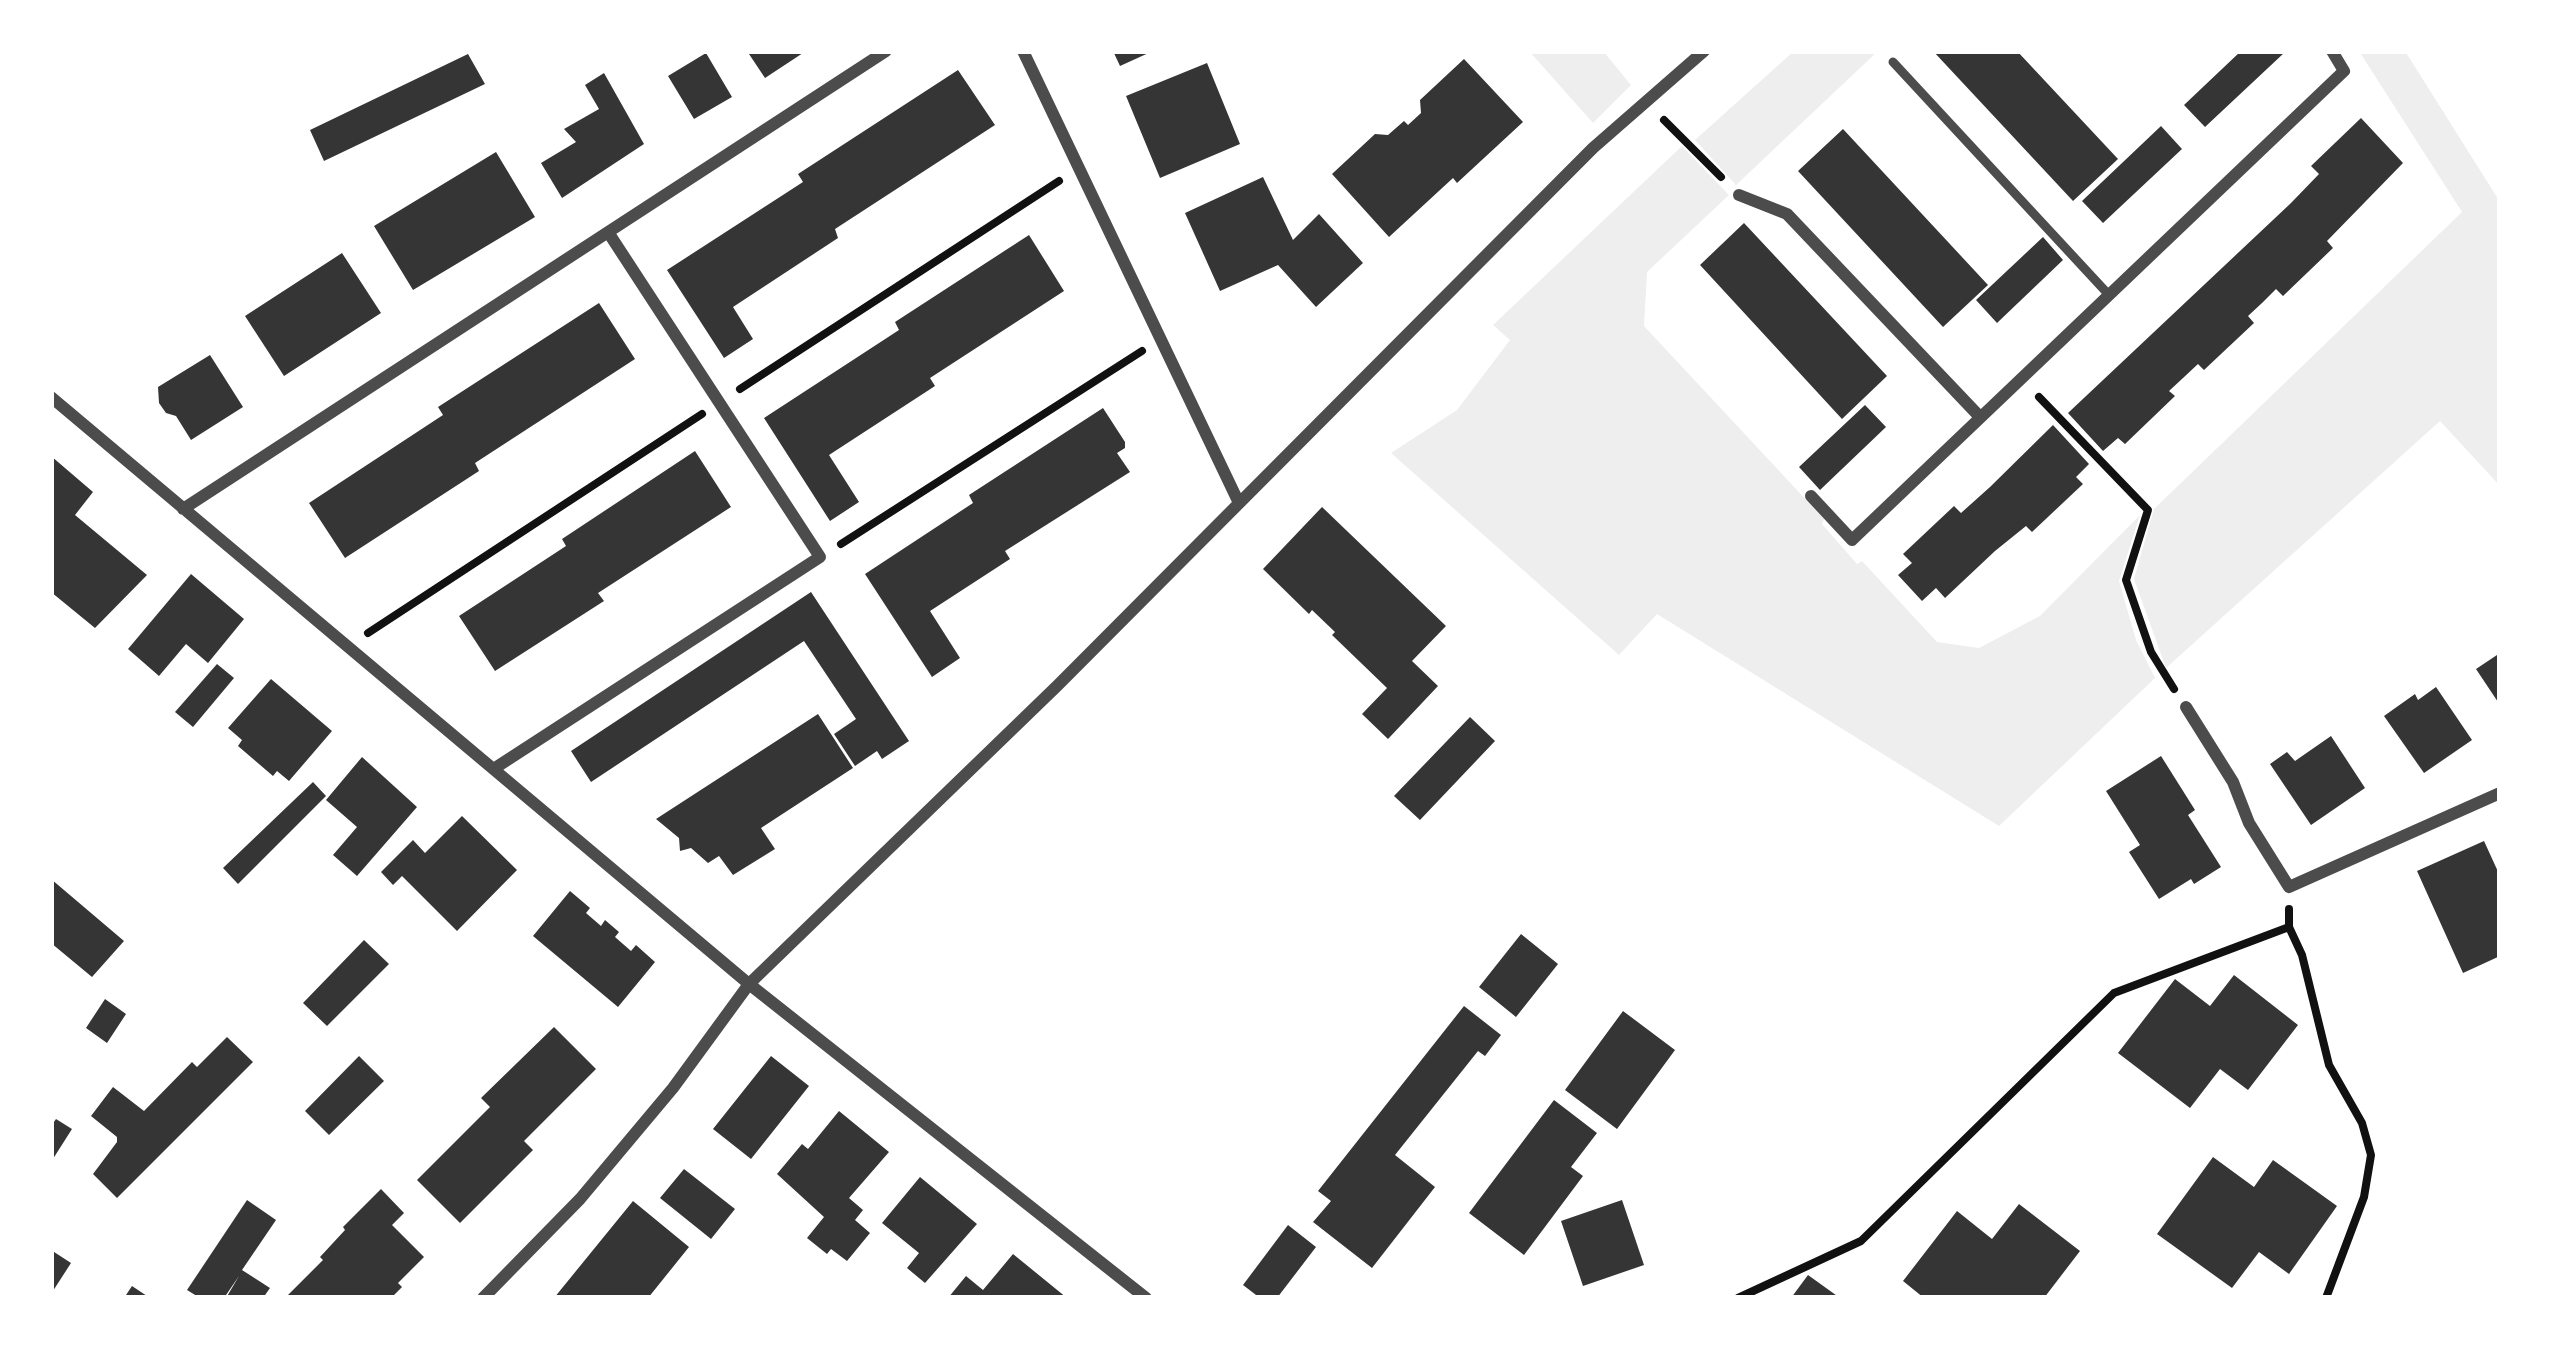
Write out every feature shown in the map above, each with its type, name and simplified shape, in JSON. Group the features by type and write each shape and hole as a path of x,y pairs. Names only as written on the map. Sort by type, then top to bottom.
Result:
{"street":[{"path":"183,508 886,51"},
{"path":"1023,51 1238,501"},
{"path":"483,1298 580,1199 673,1088 749,984 1058,686 1593,148 1704,51"},
{"path":"1811,496 1852,540 2344,71 2332,51"},
{"path":"1739,196 1786,214 1980,417"},
{"path":"495,768 820,557 608,232"},
{"path":"51,397 749,984 1146,1298"},
{"path":"2186,707 2233,782 2248,823 2289,887 2500,793"}],"lane":[{"path":"1893,62 2109,295"}],"path":[{"path":"1647,104 1739,196"},
{"path":"820,557 1159,341"},
{"path":"2021,378 2148,511 2126,580 2151,652 2186,707"},
{"path":"2289,887 2289,927 2302,955 2329,1065 2362,1123 2371,1155 2364,1197 2326,1298"},
{"path":"1738,1298 1861,1241 2114,994 2289,927"}],"shaded area":[{"path":"1529,51 1603,51 1631,85 1593,123"},
{"path":"1794,51 1878,51 1736,185 1695,140"},
{"path":"2359,51 2405,51 2500,202 2500,486 2440,421 2166,668 2134,579 2154,509 2462,212"},
{"path":"1682,146 1729,195 1647,272 1644,326 1824,519 1822,524 1857,564 1862,561 1937,642 1979,648 2040,616 2140,515 2119,581 2136,640 2155,678 1999,826 1657,614 1619,655 1391,453 1457,410 1510,340 1493,325"}],"building":[{"path":"747,51 806,51 765,78"},
{"path":"1113,51 1153,51 1120,66"},
{"path":"1933,51 2017,51 2118,159 2073,201"},
{"path":"2241,51 2284,53 2205,127 2184,105"},
{"path":"706,53 732,97 694,119 668,76"},
{"path":"468,54 485,84 324,161 310,130"},
{"path":"1464,59 1523,122 1389,237 1332,174 1375,134 1388,135 1404,121 1408,125 1421,113 1420,100"},
{"path":"1207,63 1240,144 1160,178 1126,96"},
{"path":"958,70 995,125 835,229 838,238 733,307 753,339 724,358 667,270 803,182 798,174"},
{"path":"604,73 644,144 562,198 541,163 576,142 564,129 599,109 585,85"},
{"path":"2361,118 2403,163 2327,241 2333,248 2283,296 2276,289 2248,316 2254,323 2204,370 2198,364 2169,391 2175,396 2125,444 2118,438 2103,451 2068,413 2291,203 2319,174 2311,166"},
{"path":"2161,126 2182,149 2103,223 2082,201"},
{"path":"1843,129 1988,285 1943,327 1798,171"},
{"path":"496,152 535,217 413,290 374,226"},
{"path":"1263,177 1293,240 1319,214 1363,263 1316,307 1278,265 1220,291 1185,213"},
{"path":"1744,223 1887,376 1842,419 1700,265"},
{"path":"1029,235 1064,291 930,378 935,386 829,455 859,502 830,521 764,418 899,330 895,322"},
{"path":"2043,237 2063,260 1997,323 1976,300"},
{"path":"342,253 381,313 284,376 245,316"},
{"path":"599,303 635,359 475,463 479,471 345,558 309,503 443,415 438,407"},
{"path":"210,355 243,407 191,440 176,416 166,413 159,403 158,387"},
{"path":"1865,405 1886,427 1820,490 1799,467"},
{"path":"1103,408 1125,442 1117,453 1130,472 1005,551 1010,559 930,611 960,658 932,677 865,574 973,503 969,495"},
{"path":"2053,425 2089,464 2076,477 2083,484 2032,532 2026,526 1945,598 1936,588 1922,601 1898,575 1912,563 1903,554 1954,506 1961,513"},
{"path":"695,451 731,507 598,593 604,601 495,671 459,616 566,546 562,539"},
{"path":"51,456 93,492 75,515 147,575 95,628 51,592"},
{"path":"1322,507 1446,626 1412,661 1438,686 1388,739 1362,714 1387,688 1332,635 1335,632 1263,569"},
{"path":"191,574 244,619 208,663 186,644 159,676 128,649"},
{"path":"811,592 909,741 882,759 877,751 855,766 834,734 856,719 804,641 591,782 571,751"},
{"path":"2500,653 2500,705 2476,669"},
{"path":"217,664 234,678 193,727 175,712"},
{"path":"271,679 332,731 289,781 277,771 273,776 238,746 242,740 228,728"},
{"path":"2436,687 2472,740 2424,773 2384,716 2415,694 2418,700"},
{"path":"818,714 853,768 761,828 775,849 733,875 719,856 708,863 691,848 680,851 679,838 656,819"},
{"path":"1470,717 1495,741 1420,820 1394,796"},
{"path":"2331,736 2365,788 2311,825 2270,764 2287,752 2295,761"},
{"path":"2161,756 2195,810 2188,815 2221,867 2159,899 2129,852 2140,845 2106,791"},
{"path":"362,757 417,807 357,876 333,855 357,827 326,800"},
{"path":"313,782 326,796 238,884 223,868"},
{"path":"462,816 517,870 457,931 402,876 393,885 381,872 413,840 425,853"},
{"path":"2484,841 2500,876 2500,956 2463,973 2417,871"},
{"path":"51,879 124,941 92,977 51,943"},
{"path":"570,891 590,908 586,913 601,926 605,920 631,951 636,945 655,962 618,1007 533,936"},
{"path":"1521,934 1558,964 1516,1017 1479,987"},
{"path":"364,940 389,964 327,1026 303,1003"},
{"path":"2234,975 2298,1025 2248,1090 2220,1069 2190,1108 2118,1053 2175,979 2210,1006"},
{"path":"105,999 126,1014 107,1043 86,1028"},
{"path":"1464,1006 1501,1035 1485,1056 1478,1051 1395,1155 1435,1187 1372,1268 1313,1222 1331,1201 1318,1191"},
{"path":"1623,1011 1675,1050 1617,1129 1565,1090"},
{"path":"554,1027 596,1069 524,1141 533,1150 460,1223 417,1180 490,1107 481,1098"},
{"path":"227,1037 253,1062 117,1198 93,1174 117,1137 91,1116 113,1087 144,1111 192,1062 197,1067"},
{"path":"359,1056 384,1081 329,1135 305,1111"},
{"path":"771,1056 809,1086 751,1159 713,1129"},
{"path":"1554,1100 1597,1133 1571,1167 1583,1176 1524,1255 1469,1213"},
{"path":"839,1111 889,1152 849,1198 863,1210 855,1220 870,1233 847,1261 831,1249 827,1254 807,1238 824,1217 777,1174 802,1144 808,1149"},
{"path":"56,1119 72,1129 51,1162 51,1126"},
{"path":"2213,1157 2254,1187 2273,1160 2337,1206 2289,1274 2259,1252 2232,1288 2157,1234"},
{"path":"684,1169 735,1209 711,1239 660,1198"},
{"path":"920,1177 977,1224 925,1283 907,1268 919,1253 882,1223"},
{"path":"381,1189 404,1213 392,1225 424,1257 398,1283 402,1287 391,1298 285,1298 323,1260 320,1257 343,1227"},
{"path":"247,1200 276,1220 242,1270 270,1288 263,1298 226,1298 239,1276 224,1298 200,1298 187,1290"},
{"path":"1622,1200 1644,1265 1583,1286 1561,1221"},
{"path":"633,1201 689,1247 648,1298 554,1298"},
{"path":"2019,1204 2080,1251 2044,1298 1924,1298 1903,1281 1957,1211 1992,1239"},
{"path":"1288,1225 1316,1247 1277,1298 1260,1298 1243,1285"},
{"path":"51,1250 71,1263 51,1294"},
{"path":"1013,1254 1067,1298 948,1298 966,1276 983,1290"},
{"path":"1808,1275 1840,1298 1791,1298"},
{"path":"132,1286 150,1298 124,1298"}]}
